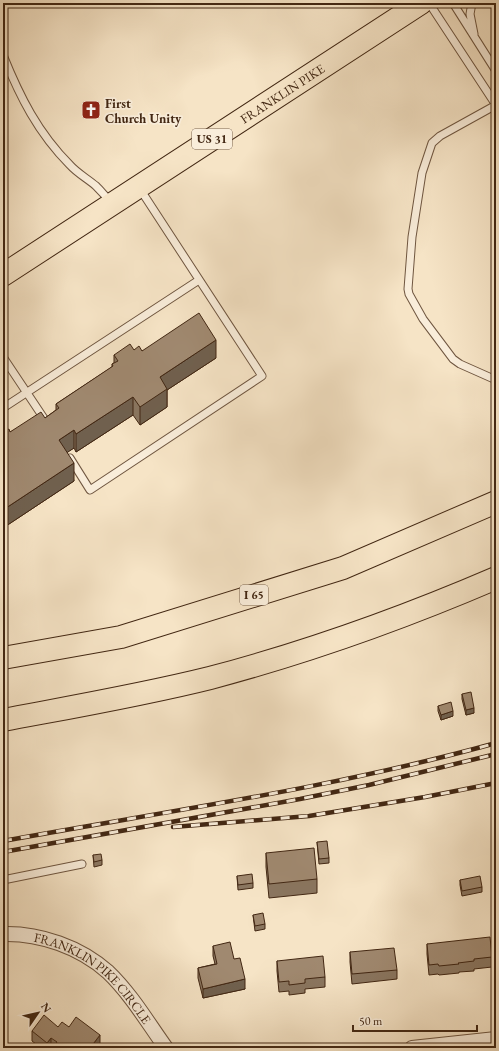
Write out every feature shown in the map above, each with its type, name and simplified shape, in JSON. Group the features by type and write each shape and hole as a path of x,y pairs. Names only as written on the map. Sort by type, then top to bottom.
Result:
{"main road":[{"name":"FRANKLIN PIKE","path":"3,275 420,3"},
{"name":"I 65","path":"3,658 121,637 343,568 496,502"},
{"path":"3,720 153,691 210,678 355,634 412,613 496,578"}],"street":[{"name":"FRANKLIN PIKE CIRCLE","path":"3,934 29,936 48,940 70,948 88,957 107,972 124,990 166,1048"},
{"path":"412,1048 496,1039"}],"lane":[{"path":"429,3 496,105 440,136 432,143 422,172 414,213 408,289 409,294 423,319 453,359 460,364 496,380"},
{"path":"453,3 496,70"},
{"path":"472,3 470,14 474,36"},
{"path":"3,55 22,99 32,118 45,137 71,167 96,186 112,204"},
{"path":"66,453 90,490 262,376 139,187"},
{"path":"3,408 200,280"},
{"path":"3,357 48,424"},
{"path":"3,880 82,864"}],"building":[{"path":"199,313 216,340 160,377 167,389 140,407 133,397 76,434 74,430 59,440 74,463 3,510 3,432 9,429 10,432 41,412 45,418 59,408 56,404 113,366 112,364 118,361 114,355 130,344 134,350 139,346 142,351"},
{"path":"471,692 474,708 466,710 462,694"},
{"path":"451,702 453,711 441,715 438,706"},
{"path":"327,841 329,858 319,859 317,842"},
{"path":"314,848 317,879 269,884 266,853"},
{"path":"101,854 102,860 94,862 93,855"},
{"path":"252,874 253,883 238,885 237,876"},
{"path":"480,876 482,887 462,891 460,880"},
{"path":"263,913 265,924 255,926 253,915"},
{"path":"490,937 492,957 474,959 474,961 458,963 459,964 439,966 438,964 429,965 427,944"},
{"path":"230,942 234,959 240,958 245,979 203,989 198,968 217,964 213,946"},
{"path":"394,948 397,970 352,974 350,952"},
{"path":"323,956 325,977 305,979 305,983 289,985 289,981 279,982 277,961"},
{"path":"44,1015 58,1027 62,1022 69,1027 76,1017 100,1035 90,1048 53,1048 57,1042 51,1038 47,1043 32,1031"}],"railway":[{"path":"3,841 312,786 435,759 496,743"},
{"path":"3,852 300,799 369,785 496,754"},
{"path":"173,827 309,816 425,797 496,783"}],"place":[{"name":"First Church Unity","path":"91,110"}]}
